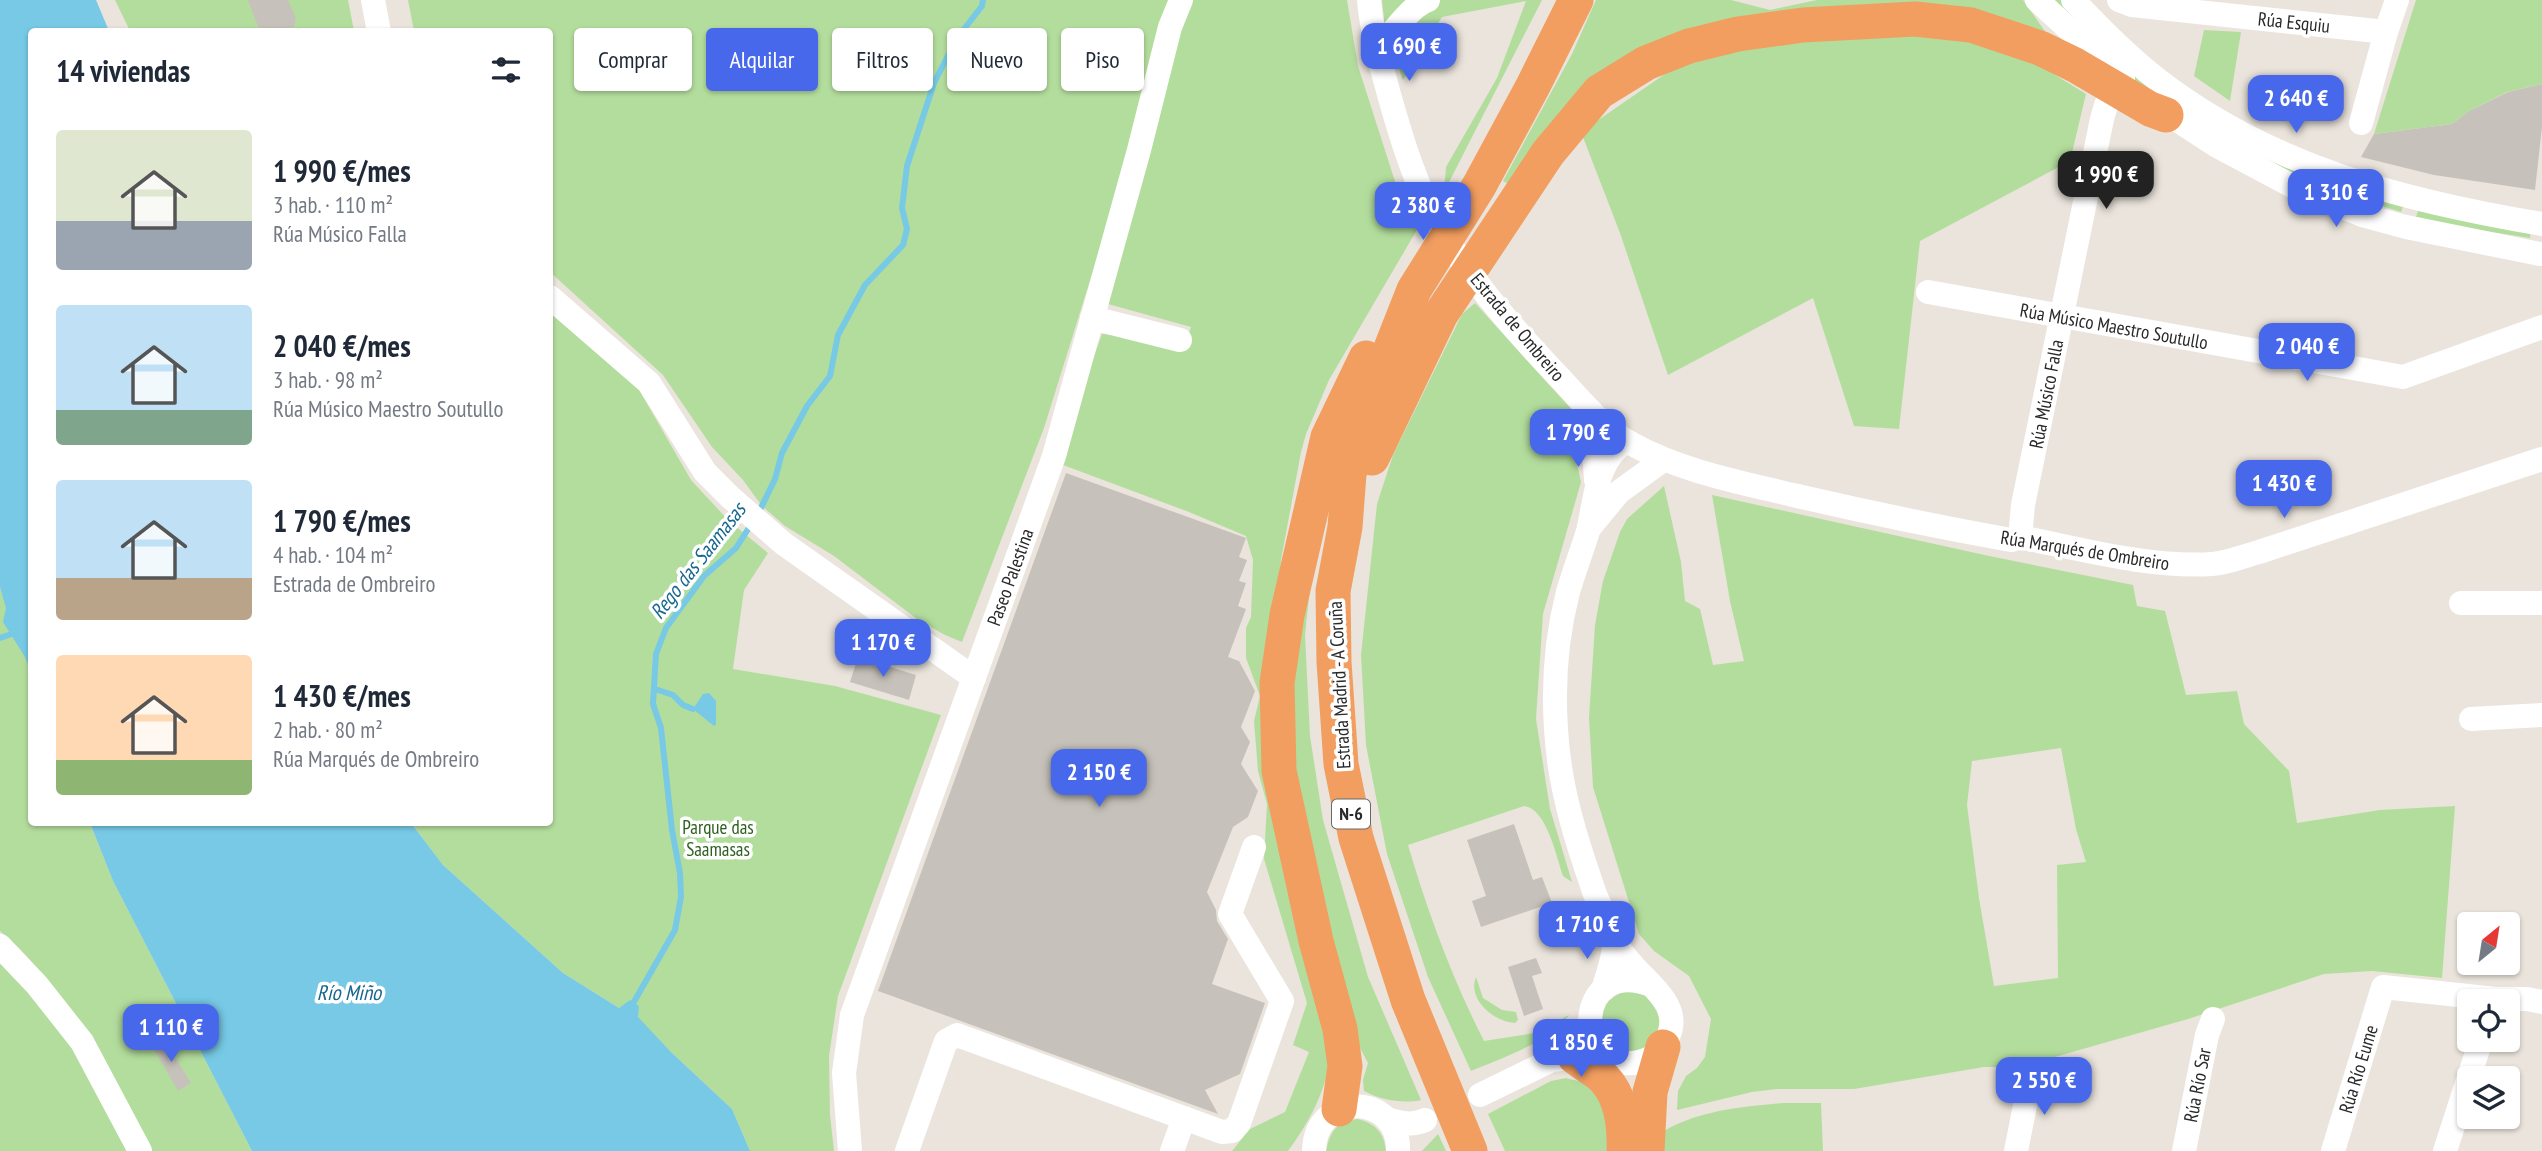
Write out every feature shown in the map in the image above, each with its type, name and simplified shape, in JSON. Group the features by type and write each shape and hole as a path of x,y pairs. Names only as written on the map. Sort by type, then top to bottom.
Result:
{"highway":[{"name":"Estrada Madrid - A Coruña","path":"1470,1151 1408,1000 1356,838 1341,764 1334,662 1334,591 1345,527 1349,474 1369,404 1414,290 1479,186 1576,0"},
{"path":"1345,527 1379,440 1441,314 1548,153 1599,92 1646,63 1689,46 1738,34 1803,25 1915,19 1971,25 2040,48 2150,109 2166,114"},
{"path":"1339,1109 1345,1066 1340,1029 1316,941 1279,771 1277,683 1287,615 1328,437 1382,328 1414,290"},
{"path":"1647,1151 1650,1092 1663,1047"},
{"path":"1578,1058 1601,1075 1614,1094 1623,1122 1624,1151"},
{"path":"1443,1088 1475,1122 1488,1151"}],"street":[{"path":"373,0 378,28"},
{"name":"Paseo Palestina","path":"850,1151 845,1051 852,1015 1054,456 1139,150 1170,27 1181,0"},
{"name":"Estrada de Ombreiro","path":"1369,0 1375,48 1414,173 1427,203 1480,286 1523,339 1591,411 1629,443"},
{"path":"1375,48 1389,38 1418,4 1428,0"},
{"path":"2036,0 2103,63 2166,114 2217,146 2296,188 2361,215 2541,255 2538,244 2542,224 2413,200 2310,166 2217,120 2159,80 2118,46 2073,0"},
{"name":"Rúa Esquiu","path":"2119,0 2132,5 2386,32"},
{"path":"2361,123 2397,0"},
{"name":"Rúa Músico Falla","path":"2020,537 2023,505 2102,119 2106,105 2116,89"},
{"name":"Rúa Músico Maestro Soutullo","path":"1928,292 2403,377 2542,327"},
{"path":"553,300 649,383 705,472 730,497 784,544 974,678"},
{"path":"1092,317 1180,340"},
{"path":"1591,411 1607,488"},
{"path":"1578,1058 1631,1063 1643,1061 1663,1047 1670,1034 1672,1020 1665,1001 1614,942 1596,895 1569,808 1560,764 1556,724 1560,628 1568,593 1588,531 1607,488 1615,449 1629,443"},
{"name":"Rúa Marqués de Ombreiro","path":"1629,443 1663,460 1761,488 1833,504 2011,540 2020,537 2146,561 2177,564 2215,564 2259,552 2542,459"},
{"path":"1607,488 1663,460"},
{"path":"2461,603 2542,603"},
{"path":"2471,719 2542,715"},
{"path":"907,1151 946,1041 957,1035 1227,1132 1239,1123 1282,1001 1230,914 1254,847"},
{"path":"1603,990 1614,942"},
{"path":"0,946 37,985 82,1042 140,1151"},
{"path":"1578,1058 1595,999 1603,990 1626,980 1651,985"},
{"name":"Rúa Río Eume","path":"2333,1151 2383,988 2457,996"},
{"path":"2520,999 2542,1002"},
{"name":"Rúa Río Sar","path":"2184,1151 2207,1035 2213,1019"},
{"path":"1480,1094 1578,1058 1598,1047 1588,1022"},
{"path":"2445,1151 2477,1052"},
{"path":"2015,1151 2031,1075"},
{"path":"1314,1151 1314,1140 1327,1116 1352,1106 1377,1111 1387,1119 1394,1130 1399,1151"},
{"path":"1172,1151 1184,1118"},
{"path":"1387,1119 1404,1124 1422,1122 1404,1141 1399,1151"}],"green space":[{"path":"115,0 348,0 353,28 129,28"},
{"path":"408,0 1170,0 1116,197 1044,428 962,642 917,619 834,556 785,526 762,506 743,480 712,447 663,375 553,275 553,28 413,28"},
{"path":"1190,0 1347,0 1358,66 1400,197 1418,228 1329,380 1306,434 1281,560 1270,654 1330,1061 1324,1086 1314,1109 1288,1151 1232,1151 1250,1129 1285,1112 1309,1052 1293,1045 1307,1003 1264,859 1267,804 1258,771 1254,721 1260,696 1246,658 1246,628 1251,617 1253,560 1246,536 1063,465 1079,397 1102,334 1183,351 1191,327 1108,304 1166,73"},
{"path":"1382,0 1542,0 1444,192 1446,167 1497,78 1526,1 1442,17 1403,80 1385,29"},
{"path":"1596,0 1731,0 1770,10 1817,0 2023,0 2049,37 1980,16 1676,37 1621,58 1568,110 1510,185 1503,181 1572,54"},
{"path":"2053,0 2061,0 2108,50 2403,207 2401,212 2316,185 2276,166 2138,84"},
{"path":"2416,0 2542,0 2542,84 2507,92 2469,111 2452,124 2374,134"},
{"path":"2204,30 2241,32 2230,101 2194,76"},
{"path":"1959,35 2031,60 2086,94 2070,161 1920,241 1899,429 1854,426 1813,298 1668,375 1620,233 1581,132 1678,65 1731,50 1843,36"},
{"path":"2418,211 2531,229 2530,238 2416,217"},
{"path":"1475,303 1572,410 1567,418 1581,482 1543,614 1536,719 1550,809 1572,882 1563,876 1545,824 1532,809 1524,806 1408,845 1442,945 1484,1041 1535,1033 1569,1015 1551,1033 1538,1041 1471,1071 1428,977 1387,854 1366,745 1361,655 1377,504 1393,455 1462,314"},
{"name":"Parque das Saamasas","path":"553,316 638,388 691,480 728,520 768,553 744,590 733,669 835,686 941,715 838,996 829,1056 830,1115 834,1151 750,1151 732,1109 637,1017 638,1005 619,1008 563,973 443,865 413,826 553,826"},
{"path":"1664,486 1681,562 1685,601 1700,609 1713,665 1744,661 1730,601 1712,495 2133,585 2137,606 2165,611 2186,695 2237,691 2244,724 2289,771 2297,823 2380,810 2455,806 2442,978 2372,971 2324,974 2188,1019 2006,1071 2006,1067 1984,1067 1854,1089 1777,1089 1752,1092 1677,1110 1678,1091 1686,1076 1697,1068 1705,1057 1711,1019 1689,976 1654,951 1639,934 1593,787 1589,718 1595,625 1603,581 1627,519","holes":["2061,748 2076,829 2086,862 2057,865 2058,978 1994,986 1967,805 1972,761"]},
{"path":"1311,577 1305,635 1310,736 1323,820 1368,977 1421,1100 1392,1100 1364,1091 1363,1080 1368,1063 1360,1048 1297,805 1289,678"},
{"path":"0,587 28,664 28,826 91,826 113,881 252,1151 147,1151 100,1064 63,1004 23,952 0,931"},
{"path":"0,957 76,1051 128,1151 0,1151"},
{"path":"1476,977 1483,998 1502,1010 1516,1012 1518,1020 1515,1023 1507,1022 1484,1008 1475,993"},
{"path":"1625,990 1644,992 1662,1010 1656,1043 1631,1054 1612,1047 1601,1030 1602,1009 1607,1001"},
{"path":"1566,1078 1585,1084 1599,1098 1608,1124 1611,1151 1505,1151 1488,1114 1551,1081"},
{"path":"1783,1103 1821,1103 1823,1151 1661,1151 1664,1131 1692,1118"},
{"path":"1358,1119 1378,1130 1386,1151 1326,1151 1336,1128 1345,1122"},
{"path":"1438,1134 1446,1151 1422,1151"}],"water":[{"path":"0,0 96,0 108,28 28,28 28,664 3,622 6,608 0,587"},
{"path":"709,693 716,701 714,726 693,709 703,694"},
{"name":"Río Miño","path":"91,826 413,826 443,865 563,973 619,1008 630,1000 639,1006 638,1017 732,1109 750,1151 252,1151 113,881"}],"building":[{"path":"248,0 288,0 296,18 294,28 258,28"},
{"path":"2542,84 2542,127 2535,190 2434,175 2361,157 2374,134 2452,124 2469,111 2508,92"},
{"path":"1066,473 1246,538 1239,557 1247,560 1239,581 1246,583 1238,606 1246,609 1228,657 1239,661 1255,691 1241,727 1250,742 1241,764 1258,791 1248,817 1233,827 1207,892 1216,910 1217,921 1228,939 1212,984 1265,1003 1240,1074 1205,1090 1218,1114 878,991"},
{"path":"858,657 916,675 909,700 850,682"},
{"path":"1514,824 1533,880 1542,877 1552,903 1481,927 1472,901 1486,896 1467,840"},
{"path":"1536,958 1542,973 1532,976 1543,1009 1524,1016 1508,967"},
{"path":"163,1037 191,1083 178,1091 151,1044"}],"waterway":[{"name":"Rego das Saamasas","path":"758,514 775,479 782,453 807,406 830,376 838,335 865,285 903,245 907,229 902,208 907,166 934,83 957,38 982,6 983,0"},
{"name":"Rego das Saamasas","path":"631,1007 675,930 681,897 661,728 653,704 656,654 666,628 704,576 736,548 752,523"},
{"path":"0,638 28,628"},
{"path":"655,689 673,695 683,705 693,709"}]}
